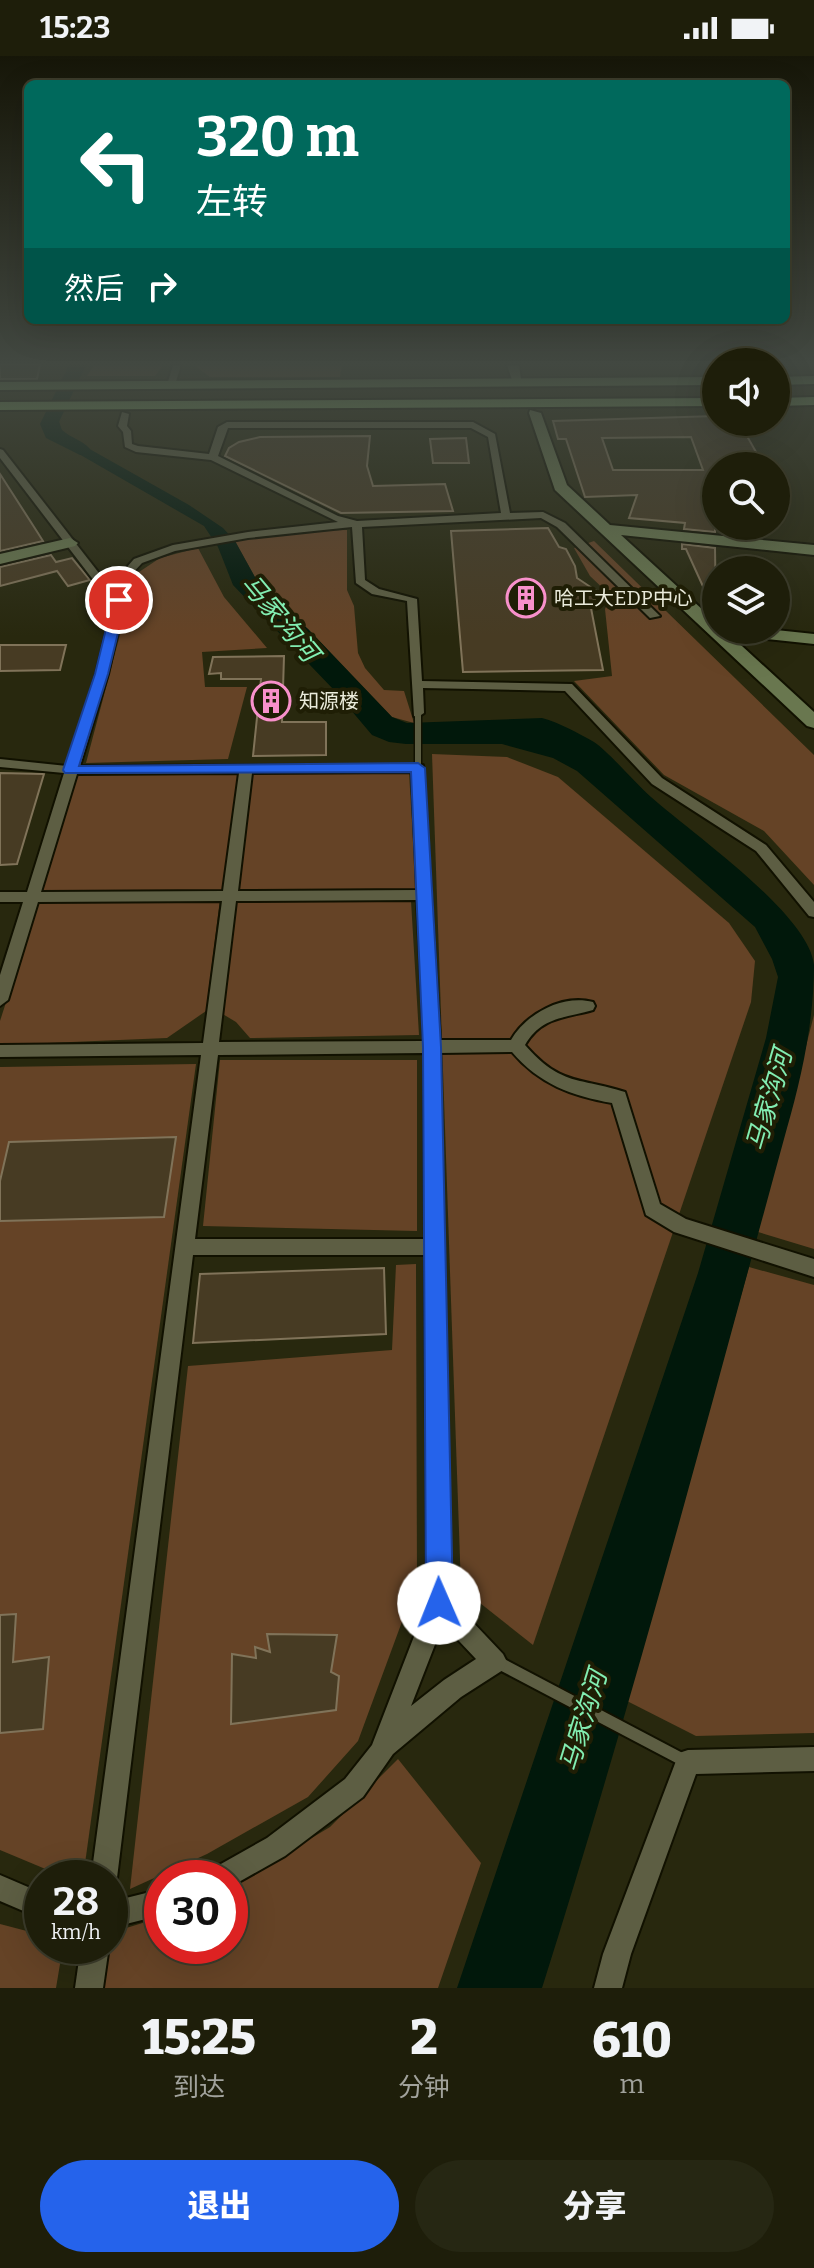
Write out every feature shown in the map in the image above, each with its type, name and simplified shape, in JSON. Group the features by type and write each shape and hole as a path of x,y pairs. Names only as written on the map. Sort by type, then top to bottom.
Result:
{"main road":[{"path":"551,455 560,487 702,612"},
{"path":"609,529 814,550"},
{"path":"0,559 70,543"},
{"path":"790,636 814,639"},
{"path":"736,644 814,722"},
{"path":"737,644 814,714"}],"street":[{"path":"2,455 105,588"},
{"path":"195,455 213,457 335,518 357,524"},
{"path":"495,455 506,516"},
{"path":"0,1000 102,674 125,575 138,561 158,552 194,543 248,535 357,524 543,515 561,525 654,616"},
{"path":"357,524 360,581 376,592 412,599 418,713"},
{"path":"418,684 568,687 657,781 761,848 814,912"},
{"path":"0,763 70,770 418,768 432,1047 439,1603 381,1753"},
{"path":"106,1860 246,769"},
{"path":"0,897 424,895"},
{"path":"516,1046 522,1033 539,1015 587,1006"},
{"path":"0,1051 516,1046"},
{"path":"516,1046 532,1066 546,1077 567,1086 619,1097 652,1209 681,1226 814,1268"},
{"path":"184,1247 435,1247"},
{"path":"248,1861 315,1820 354,1788 381,1753 424,1709 457,1682 495,1662 439,1603"},
{"path":"608,1988 617,1954 688,1762 814,1759"},
{"path":"0,1888 24,1898"},
{"path":"89,1988 92,1964"}],"lane":[{"path":"418,713 418,768"},
{"path":"495,1662 688,1762"}],"shaded area":[{"path":"347,530 347,590 354,606 358,653 365,668 384,690 404,691 414,723 392,717 308,629 261,588 235,541 302,531"},
{"path":"594,541 814,755 814,885 764,831 664,775 574,681 612,676 605,609 611,596 590,576 574,548"},
{"path":"198,548 224,597 267,648 202,652 205,687 247,687 228,759 86,763 136,574 160,558"},
{"path":"432,754 507,757 558,777 729,923 755,961 751,1002 533,1645 461,1588"},
{"path":"409,772 416,890 237,890 252,774"},
{"path":"240,774 224,890 43,890 76,775"},
{"path":"220,899 206,1011 167,1038 0,1045 0,1021 39,900"},
{"path":"236,899 411,901 419,1035 250,1038 236,1022 221,1013"},
{"path":"814,1015 814,1249 758,1232"},
{"path":"220,1060 417,1060 417,1231 203,1226"},
{"path":"196,1064 85,1860 24,1860 0,1850 0,1067"},
{"path":"416,1264 417,1581 358,1741 308,1797 194,1860 144,1860 144,1883 130,1889 188,1366 392,1350 396,1265"},
{"path":"749,1267 814,1285 814,1733 696,1736 627,1701"},
{"path":"398,1759 481,1863 438,1988 103,1988 106,1964 128,1964 128,1927 144,1923 144,1964 248,1964 248,1876 330,1827"},
{"path":"0,1924 24,1930 24,1964 60,1964 56,1988 0,1988"}],"water":[{"name":"马家沟河","path":"81,455 101,455 223,528 235,541 261,588 308,629 392,717 407,723 542,718 594,742 651,797 771,899 807,945 814,965 809,1027 792,1108 650,1626 542,1988 457,1988 698,1273 766,1038 778,977 755,927 577,771 553,758 502,744 406,744 389,742 372,735 334,690 233,585 218,547 204,526"}],"building":[{"path":"368,455 367,466 373,486 445,484 453,511 341,513 225,456"},
{"path":"432,455 468,455 469,463 433,463"},
{"path":"571,455 608,455 613,470 702,470 702,531 684,529 685,523 629,518 637,495 585,497"},
{"path":"0,474 36,530 43,541 0,551"},
{"name":"哈工大EDP中心","path":"548,528 559,547 566,549 577,578 601,594 590,603 603,670 463,672 451,531"},
{"path":"682,544 715,548 715,556 702,556 702,584 686,549 682,549"},
{"path":"51,555 56,562 72,558 90,580 68,586 57,571 0,586 0,567"},
{"path":"0,645 66,645 60,670 0,671"},
{"name":"知源楼","path":"284,656 282,722 326,722 326,755 253,756 261,679 221,679 221,673 209,674 213,657"},
{"path":"0,773 44,774 17,864 0,865"},
{"path":"176,1137 164,1217 0,1221 0,1181 9,1142"},
{"path":"384,1268 386,1334 193,1343 200,1274"},
{"path":"16,1614 13,1662 49,1657 43,1729 0,1733 0,1615"},
{"path":"267,1634 337,1635 331,1672 339,1676 336,1710 231,1724 232,1654 256,1658 255,1647 270,1652"}],"place":[{"name":"哈工大EDP中心","path":"526,598"},
{"name":"知源楼","path":"271,701"}],"route":[{"path":"119,600 102,674 70,770 418,768 432,1047 439,1603"}]}
